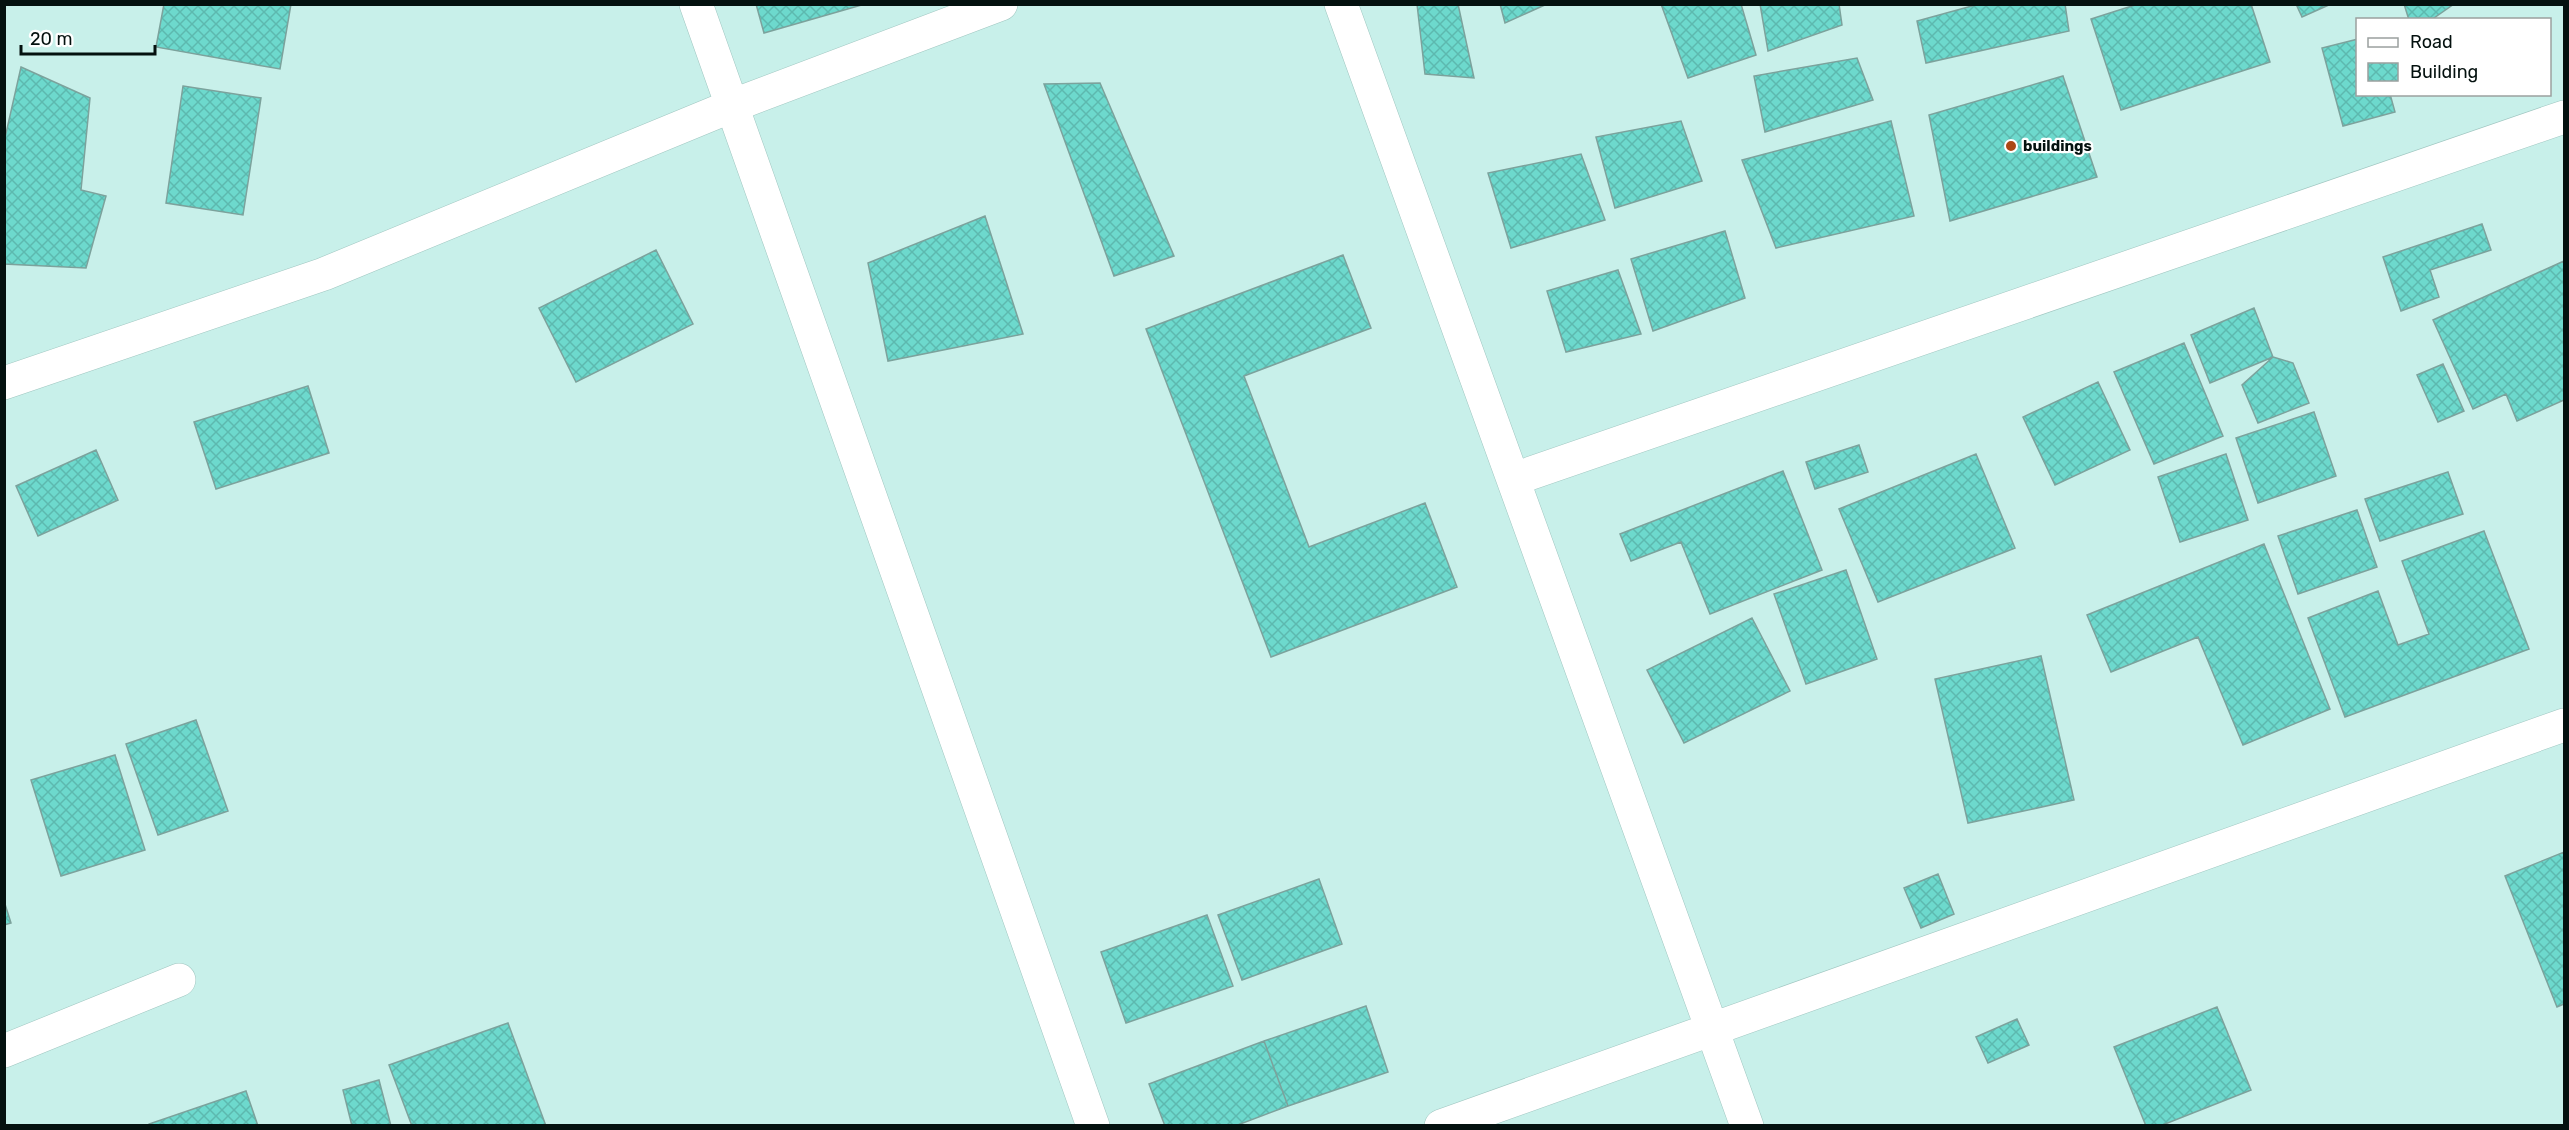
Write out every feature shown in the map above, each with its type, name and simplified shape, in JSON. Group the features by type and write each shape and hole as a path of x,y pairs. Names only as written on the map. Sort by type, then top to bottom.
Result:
{"street":[{"path":"696,4 734,105 1093,1125"},
{"path":"4,383 324,274 734,105 1001,4"},
{"path":"1341,4 1747,1125"},
{"path":"1514,479 2565,117"},
{"path":"1441,1125 2565,725"},
{"path":"4,1050 178,980"}],"building":[{"path":"164,4 291,4 280,69 156,47"},
{"path":"756,4 865,4 764,33"},
{"path":"1417,4 1458,4 1474,78 1425,74"},
{"path":"1500,4 1547,4 1505,23"},
{"path":"1661,4 1741,4 1756,55 1688,78"},
{"path":"1760,4 1839,4 1842,25 1768,51"},
{"path":"1979,4 2065,4 2069,31 1926,63 1917,21"},
{"path":"2138,4 2251,4 2270,62 2121,110 2091,19"},
{"path":"2296,4 2331,4 2302,17"},
{"path":"2404,4 2454,4 2434,18 2408,18"},
{"path":"2356,40 2356,96 2391,96 2395,112 2343,126 2322,48"},
{"path":"1857,58 1873,100 1765,132 1754,76"},
{"path":"21,67 90,98 81,190 106,196 86,268 4,264 4,142"},
{"name":"buildings","path":"2063,76 2097,177 1950,221 1929,115"},
{"path":"1100,83 1174,256 1114,276 1044,84"},
{"path":"183,86 261,98 243,215 166,203"},
{"path":"1681,121 1702,181 1615,208 1596,137"},
{"path":"1891,121 1914,216 1776,248 1742,160"},
{"path":"1581,154 1605,220 1511,248 1488,173"},
{"path":"985,216 1023,334 888,361 868,263"},
{"path":"2482,224 2491,250 2430,270 2439,297 2401,311 2383,257"},
{"path":"1725,231 1745,298 1653,331 1631,259"},
{"path":"656,250 693,324 576,382 539,308"},
{"path":"1343,255 1371,328 1244,376 1309,547 1425,503 1457,587 1271,657 1146,329"},
{"path":"2564,261 2564,400 2517,421 2506,394 2473,409 2433,320"},
{"path":"1618,270 1641,334 1566,352 1547,291"},
{"path":"2254,308 2273,357 2210,383 2191,335"},
{"path":"2184,343 2223,436 2154,464 2114,372"},
{"path":"2273,357 2293,363 2309,403 2258,423 2242,385"},
{"path":"2443,364 2464,411 2438,422 2417,375"},
{"path":"2098,382 2130,450 2055,485 2023,417"},
{"path":"308,386 329,453 216,489 194,422"},
{"path":"2314,412 2336,476 2258,503 2236,438"},
{"path":"1859,445 1868,472 1815,489 1806,462"},
{"path":"96,450 118,500 38,536 16,486"},
{"path":"1976,454 2015,548 1878,602 1839,509"},
{"path":"2226,454 2248,520 2180,542 2158,477"},
{"path":"1783,471 1822,570 1710,614 1681,542 1631,561 1620,534"},
{"path":"2448,472 2463,514 2380,541 2365,499"},
{"path":"2357,510 2377,567 2298,594 2278,536"},
{"path":"2484,531 2529,649 2345,717 2308,618 2378,591 2398,645 2429,634 2402,561"},
{"path":"2264,544 2330,709 2243,745 2198,637 2111,672 2087,615"},
{"path":"1846,570 1877,659 1806,684 1774,594"},
{"path":"1752,618 1790,691 1684,743 1647,670"},
{"path":"2041,656 2074,800 1968,823 1935,679"},
{"path":"196,720 228,811 158,835 126,744"},
{"path":"115,755 145,850 61,876 31,780"},
{"path":"2564,852 2564,1004 2557,1007 2505,876"},
{"path":"1938,874 1954,914 1921,928 1904,888"},
{"path":"1319,879 1342,944 1242,980 1218,915"},
{"path":"4,901 11,923 4,925"},
{"path":"1207,915 1233,986 1126,1023 1101,952"},
{"path":"1366,1006 1388,1072 1288,1106 1264,1041"},
{"path":"2217,1007 2251,1090 2160,1126 2146,1126 2114,1047"},
{"path":"2017,1019 2029,1045 1988,1063 1976,1037"},
{"path":"508,1023 546,1126 412,1126 389,1065"},
{"path":"1264,1041 1288,1106 1235,1126 1165,1126 1149,1084"},
{"path":"379,1080 391,1126 352,1126 343,1090"},
{"path":"246,1091 258,1126 149,1126 149,1124"}],"place":[{"name":"buildings","path":"2011,146"}]}
